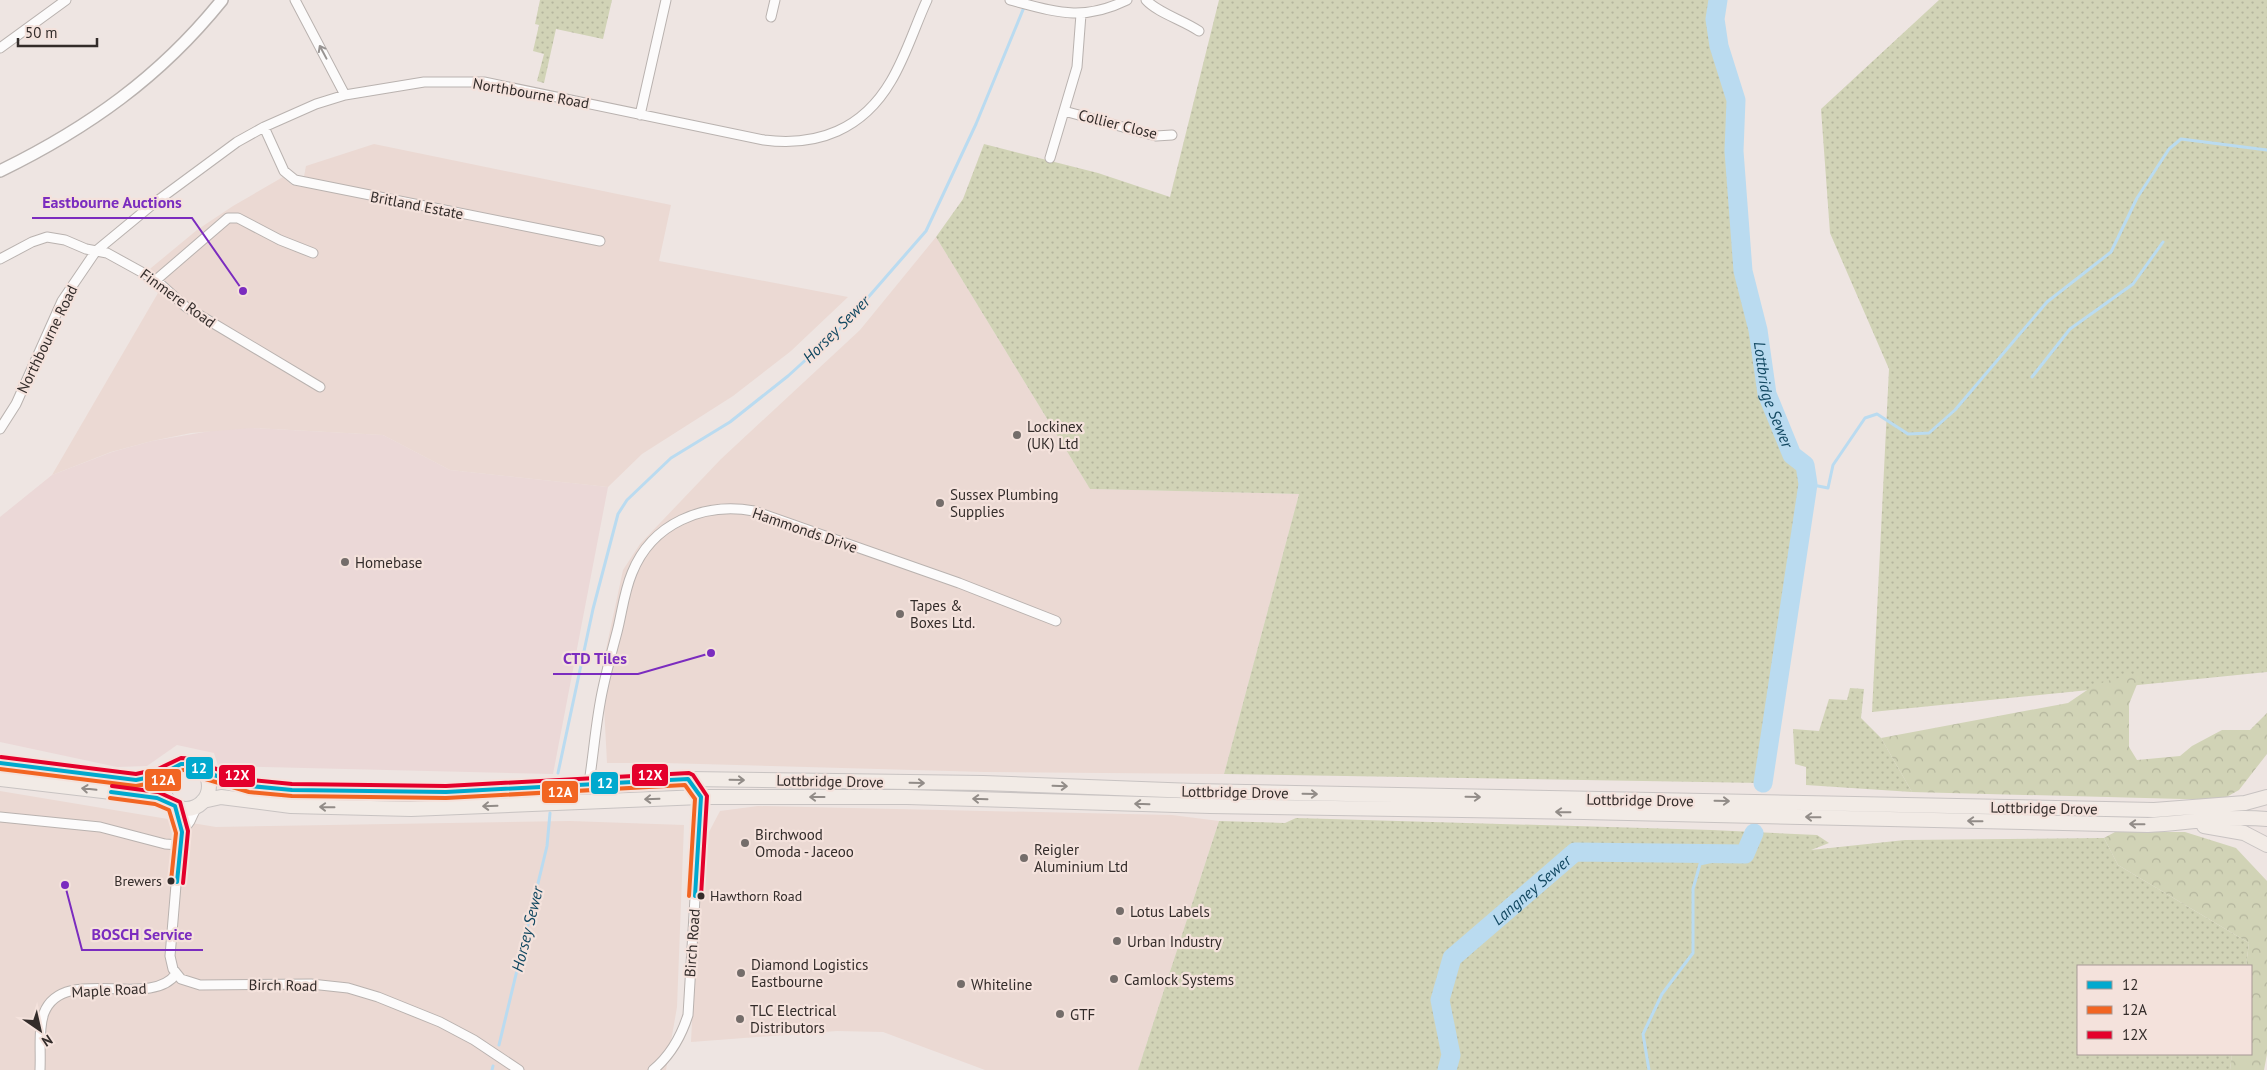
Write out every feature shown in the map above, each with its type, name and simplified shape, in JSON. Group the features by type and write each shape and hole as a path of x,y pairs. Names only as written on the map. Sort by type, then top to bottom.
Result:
{"main road":[{"path":"0,763 136,780 160,775 181,764 188,764 195,765 204,772 209,787 200,804 190,808 173,805 157,798 0,779"},
{"path":"170,770 166,775 163,787 167,799 173,805"},
{"name":"Lottbridge Drove","path":"204,772 250,786 292,790 446,792 589,782 688,779 983,783 1204,792 2154,810 2245,803 2267,797"},
{"name":"Lottbridge Drove","path":"200,804 221,797 291,806 411,809 701,797 907,797 1210,806 1594,812 2101,824 2186,824 2233,818 2267,818"},
{"path":"2186,824 2244,833 2267,845"}],"street":[{"path":"0,48 66,0"},
{"path":"0,170 42,150 87,124 135,88 177,49 222,0"},
{"path":"295,0 346,95"},
{"path":"640,115 666,0"},
{"path":"771,17 775,0"},
{"name":"Northbourne Road","path":"0,429 20,396 62,301 96,251 200,168 264,127 308,108 346,95 424,82 484,82 764,140 787,143 807,141 829,135 848,126 879,98 892,80 927,0"},
{"path":"1013,1 1067,14 1081,14 1102,10 1127,0"},
{"path":"1146,0 1156,9 1183,20 1199,31"},
{"path":"1050,158 1079,56 1081,14"},
{"name":"Collier Close","path":"1064,111 1156,136 1172,135"},
{"name":"Britland Estate","path":"264,127 284,171 295,180 600,240"},
{"path":"156,280 228,218 238,218 280,240 313,253"},
{"name":"Finmere Road","path":"0,259 32,242 47,237 65,240 86,249 107,253 156,280 186,307 320,387"},
{"name":"Hammonds Drive","path":"589,782 603,688 632,572 645,549 657,536 681,519 697,513 724,508 754,511 959,583 1056,621"},
{"path":"688,779 694,784 701,797"},
{"name":"Birch Road","path":"653,1070 674,1046 684,1027 688,1014 701,797"},
{"path":"176,974 170,956 180,846 182,832 200,804"},
{"path":"173,805 176,820 182,832"},
{"path":"0,817 100,827 180,846"},
{"name":"Birch Road","path":"176,974 186,982 200,985 311,984 348,988 378,997 440,1022 474,1040 519,1070"},
{"name":"Maple Road","path":"40,1070 43,1016 48,1005 58,996 76,990 154,987 167,982 176,974"}],"shaded area":[{"path":"374,144 671,205 659,261 848,297 791,351 733,396 642,454 608,487 450,470 383,435 252,428 191,433 152,441 111,452 52,475 158,293 141,279 151,268 197,230 233,206 283,177 292,185 302,187 306,166"},
{"path":"936,237 1090,489 1299,494 1224,774 985,772 607,763 602,668 623,570 640,544 721,459 860,330"},
{"path":"228,428 383,435 450,470 608,487 553,774 218,766 214,753 177,745 147,766 117,767 0,742 0,517 52,475 112,452 152,441"},
{"path":"0,791 216,827 570,821 684,825 677,1007 666,1070 0,1070"},
{"path":"758,806 1172,815 1219,821 1138,1070 985,1070 883,1032 837,1031 691,1042 697,922 709,832 720,811"}],"green space":[{"path":"540,0 612,0 603,39 556,29 544,83 537,81 544,54 533,51 539,25 535,24"},
{"path":"1219,0 1718,0 1715,19 1719,46 1736,100 1734,151 1743,271 1758,330 1767,394 1792,455 1805,465 1808,484 1763,783 1224,774 1299,494 1090,489 936,237 963,199 984,144 1098,173 1170,197"},
{"path":"1939,0 2267,0 2267,672 1872,712 1889,369 1830,233 1821,109"},
{"path":"2142,672 2129,704 2129,747 2137,760 2180,756 2192,746 2222,730 2250,730 2267,713 2267,754 2239,790 2221,800 1912,792 1881,738 2068,703 2096,684"},
{"path":"1850,688 1864,689 1861,718 1881,738 1912,792 1806,785 1806,767 1795,764 1793,729 1819,731 1829,699 1847,700"},
{"path":"1296,818 1712,830 1817,835 1829,843 1811,850 1905,840 2104,838 2118,865 2249,943 2246,965 2077,965 2077,1055 2232,1055 2230,1070 1138,1070 1219,821 1285,823"},
{"path":"2115,832 2185,832 2236,848 2267,881 2267,1054 2264,1070 2230,1070 2232,1055 2252,1055 2252,965 2246,965 2249,943 2118,865 2104,838"}],"waterway":[{"name":"Horsey Sewer","path":"558,773 593,609 618,514 627,500 671,458 730,422 788,376 844,325 926,231 976,124 1027,0"},
{"name":"Lottbridge Sewer","path":"1718,0 1715,19 1719,46 1736,100 1734,151 1743,271 1758,330 1767,394 1792,455 1805,465 1808,484 1763,783"},
{"path":"1808,484 1828,488 1833,465 1865,418 1877,414 1908,434 1929,433 1955,410 2047,302 2111,252 2137,198 2169,149 2181,139 2267,150"},
{"path":"2032,377 2070,329 2133,284 2163,242"},
{"name":"Horsey Sewer","path":"499,1045 547,846 550,813"},
{"name":"Langney Sewer","path":"1447,1070 1451,1055 1440,1000 1452,958 1575,852 1745,854 1754,833"},
{"path":"1649,1070 1643,1034 1662,994 1693,953 1693,889 1700,864 1745,854"},
{"name":"Horsey Sewer","path":"492,1070 493,1066"}],"transit line":[{"name":"12X","path":"1,757 136,774 158,769 181,758 197,759 207,766 251,780 292,784 446,786 689,773 693,775 707,796 701,896"},
{"name":"12","path":"0,763 136,780 160,775 181,764 188,764 195,765 204,772 250,786 292,790 446,792 688,779 701,797 695,896"},
{"name":"12A","path":"0,769 136,786 162,781 183,770 188,770 202,778 249,792 292,796 446,798 685,785 695,799 689,896"},
{"name":"12X","path":"112,786 158,792 180,802 188,831 183,883"},
{"name":"12","path":"111,792 157,798 175,806 182,832 177,882"},
{"name":"12A","path":"110,798 155,804 169,810 176,833 171,881"}],"place":[{"name":"Eastbourne Auctions","path":"243,291"},
{"name":"Lockinex (UK) Ltd","path":"1017,435"},
{"name":"Sussex Plumbing Supplies","path":"940,503"},
{"name":"Homebase","path":"345,562"},
{"name":"Tapes & Boxes Ltd.","path":"900,614"},
{"name":"CTD Tiles","path":"711,653"},
{"name":"Birchwood Omoda - Jaceoo","path":"745,843"},
{"name":"Reigler Aluminium Ltd","path":"1024,858"},
{"name":"Brewers","path":"171,881"},
{"name":"BOSCH Service","path":"65,885"},
{"name":"Hawthorn Road","path":"701,896"},
{"name":"Lotus Labels","path":"1120,911"},
{"name":"Urban Industry","path":"1117,941"},
{"name":"Diamond Logistics Eastbourne","path":"741,973"},
{"name":"Camlock Systems","path":"1114,979"},
{"name":"Whiteline","path":"961,984"},
{"name":"GTF","path":"1060,1014"},
{"name":"TLC Electrical Distributors","path":"740,1019"}]}
